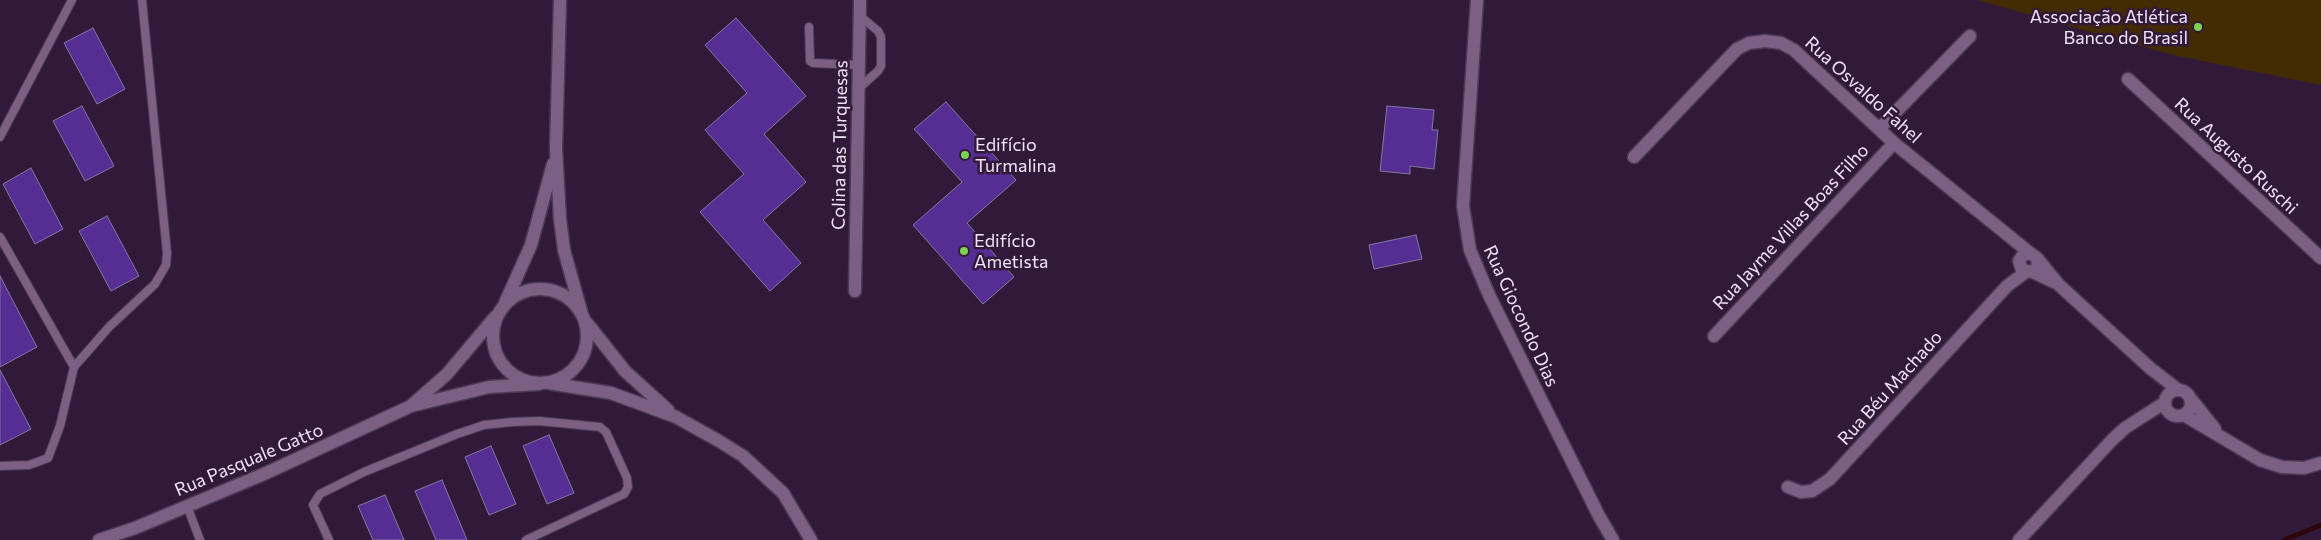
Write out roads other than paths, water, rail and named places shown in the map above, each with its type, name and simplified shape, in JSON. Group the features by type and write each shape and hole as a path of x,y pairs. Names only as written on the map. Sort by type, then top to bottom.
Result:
{"street":[{"path":"543,384 567,376 581,361 586,348 588,334 564,250 560,219 556,149 560,0"},
{"name":"Colina das Turquesas","path":"855,291 860,0"},
{"name":"Rua Giocondo Dias","path":"1477,0 1463,206 1470,250 1489,296 1598,516 1614,540"},
{"name":"Rua Jayme Villas Boas Filho","path":"1879,129 1970,36"},
{"name":"Rua Osvaldo Fahel","path":"1634,157 1737,49 1749,43 1765,41 1781,43 1794,50 1879,129 2002,231 2027,263 2059,285 2150,368 2177,389"},
{"name":"Rua Augusto Ruschi","path":"2128,78 2321,258"},
{"name":"Rua Jayme Villas Boas Filho","path":"1714,336 1894,142"},
{"path":"556,149 531,245 493,328 493,344 499,360 509,372 523,381 611,393 676,417 720,440 744,456 783,493 811,540"},
{"name":"Rua Béu Machado","path":"1788,487 1801,492 1812,491 1830,479 2027,263"},
{"path":"500,310 511,298 523,292 542,289 561,294 572,301 625,370 676,417"},
{"name":"Rua Pasquale Gatto","path":"411,406 446,374 500,310"},
{"name":"Rua Osvaldo Fahel","path":"2150,368 2165,399"},
{"name":"Rua Pasquale Gatto","path":"99,540 264,474 411,406 489,387 543,384"},
{"path":"2019,540 2112,440 2177,389 2183,390 2220,435"},
{"path":"2165,399 2170,414"},
{"path":"2184,415 2190,408 2191,399"},
{"path":"2140,419 2170,414 2184,415 2220,435 2240,450 2260,460 2282,467 2304,468 2321,464"}],"lane":[{"path":"0,137 72,0"},
{"path":"0,466 29,465 48,458 60,426 74,367 109,327 155,284 166,266 166,243 142,0"},
{"path":"858,89 878,72 881,66 881,37 878,31 860,16"},
{"path":"809,26 810,61 813,63 859,65"},
{"path":"0,237 74,367"},
{"path":"330,540 313,505 320,494 440,441 484,425 512,422 539,421 600,427 606,432 626,478 628,487 624,494 526,540"},
{"path":"187,506 200,540"}],"waterway":[{"path":"2284,540 2321,525"}],"place":[{"name":"Associação Atlética Banco do Brasil","path":"2198,27"},
{"name":"Edifício Turmalina","path":"965,155"},
{"name":"Edifício Ametista","path":"964,251"}]}
